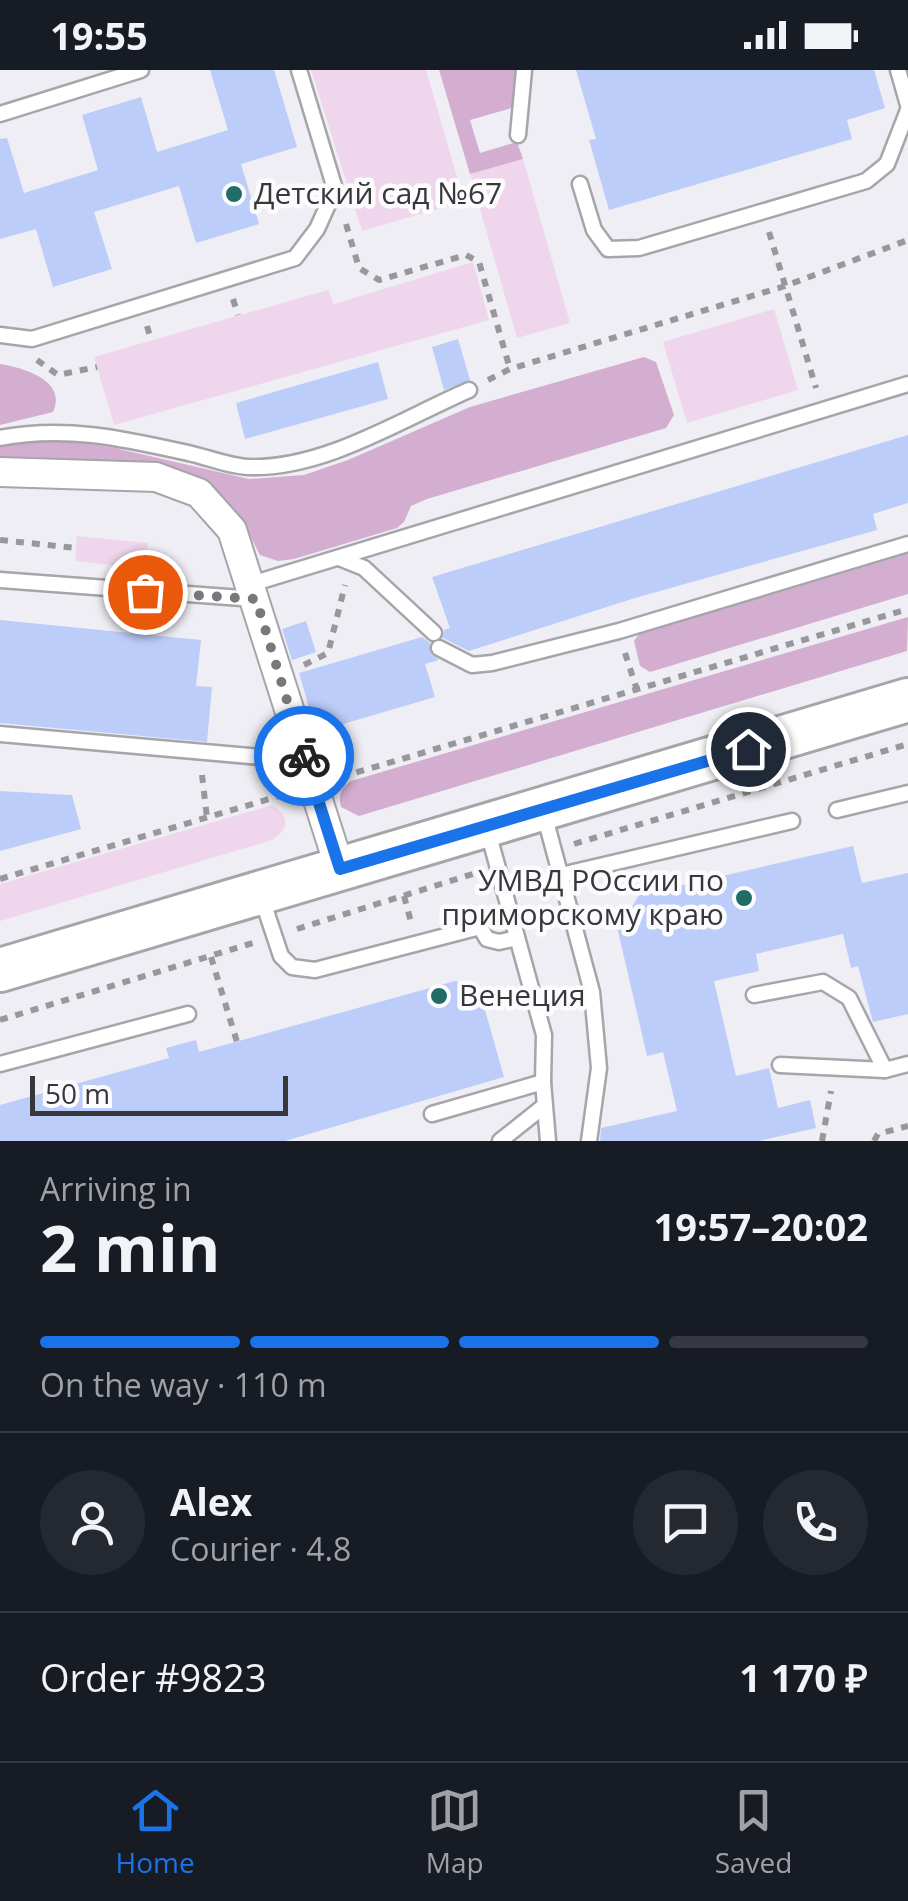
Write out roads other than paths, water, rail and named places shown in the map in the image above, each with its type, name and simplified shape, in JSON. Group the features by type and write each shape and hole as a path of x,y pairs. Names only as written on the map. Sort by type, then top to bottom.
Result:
{"main road":[{"path":"0,970 340,869 492,846 548,830 908,700"}],"street":[{"path":"0,472 156,477 199,493 232,530 340,869"}],"lane":[{"path":"0,114 141,70"},
{"path":"0,335 32,339 295,258 317,230 335,189 299,70"},
{"path":"518,135 524,70"},
{"path":"580,184 594,230 608,249 638,248 866,182 887,164 908,108 898,70"},
{"path":"0,580 253,591 908,384"},
{"path":"0,438 54,431 115,436 247,467 303,461 340,449 469,390"},
{"path":"344,560 364,568 436,641 472,665 618,631 908,544"},
{"path":"0,734 199,753 310,773"},
{"path":"838,810 908,793"},
{"path":"560,875 792,821"},
{"path":"548,830 592,992 599,1068 590,1141"},
{"path":"492,846 544,1035 548,1141"},
{"path":"260,892 273,936 282,956 292,966 316,970 480,927 487,939 499,942 517,938"},
{"path":"754,995 823,982 849,998 884,1070"},
{"path":"0,1064 188,1014"},
{"path":"780,1065 884,1070 908,1064"},
{"path":"432,1114 543,1082"},
{"path":"500,1141 544,1106"}],"place":[{"name":"Детский сад №67","path":"234,194"},
{"name":"УМВД РОссии по приморскому краю","path":"744,898"},
{"name":"Венеция","path":"439,996"}]}
